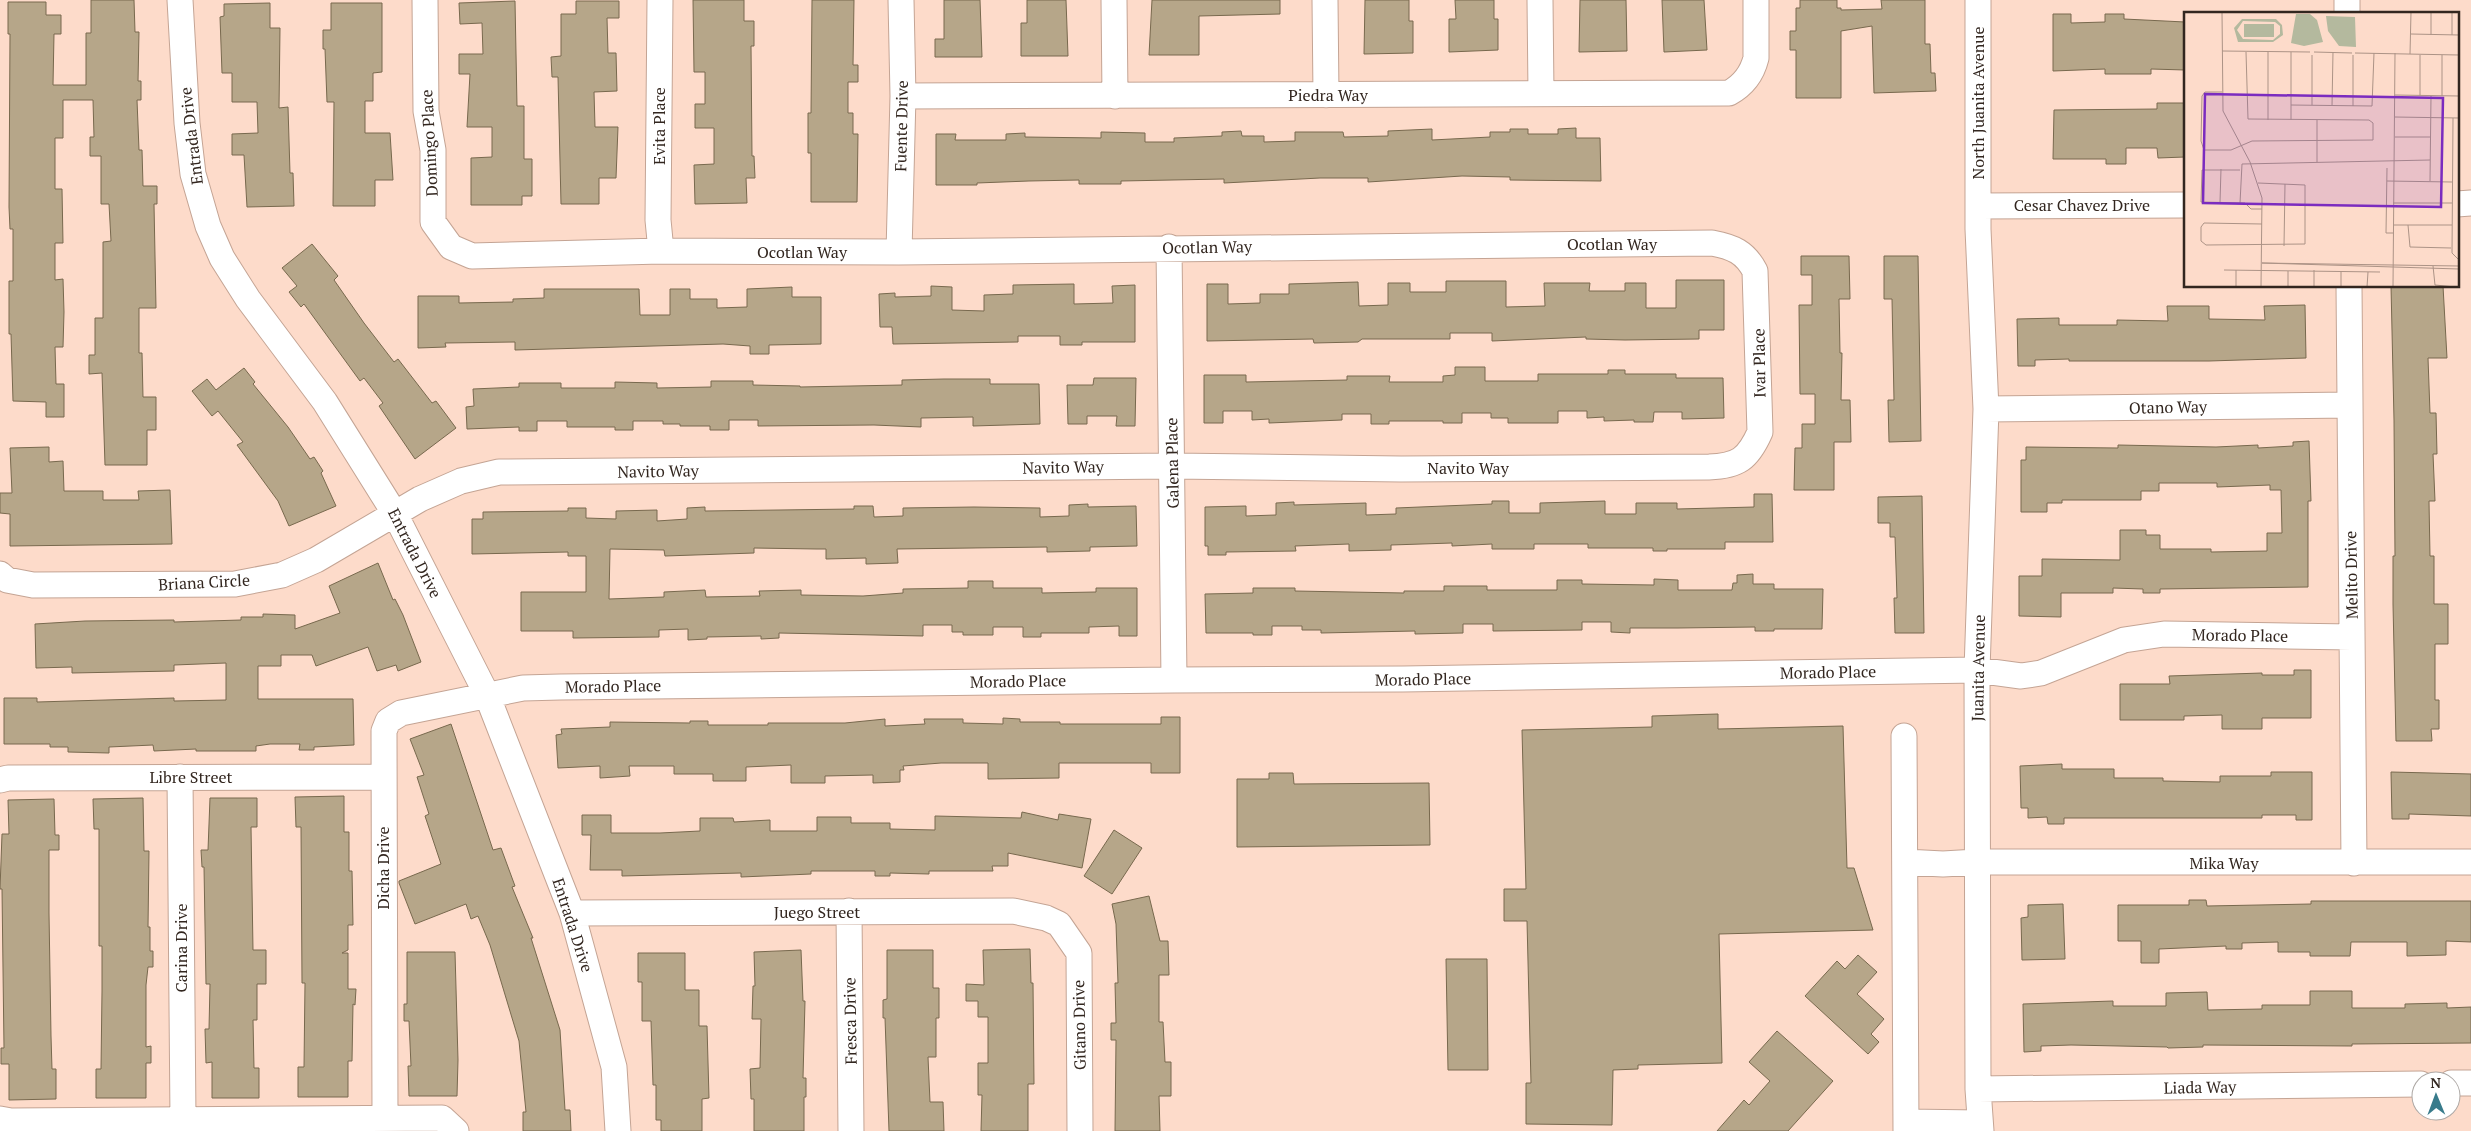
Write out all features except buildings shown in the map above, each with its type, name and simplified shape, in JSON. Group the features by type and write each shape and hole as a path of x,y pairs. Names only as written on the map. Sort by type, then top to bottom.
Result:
{"street":[{"name":"Entrada Drive","path":"180,0 192,174 208,226 218,250 248,299 324,402 395,514 487,695 572,913 614,1067 618,1131"},
{"name":"Domingo Place","path":"425,0 426,111 433,150 433,222 451,247 472,256 661,251"},
{"name":"Evita Place","path":"660,0 658,220 661,251"},
{"name":"Fuente Drive","path":"900,252 901,0"},
{"path":"1114,0 1116,96"},
{"path":"1325,0 1326,95"},
{"path":"1540,0 1541,94"},
{"name":"Piedra Way","path":"902,96 1729,93 1749,77 1756,58 1756,0"},
{"name":"North Juanita Avenue","path":"1978,0 1978,206"},
{"path":"2458,204 2471,203"},
{"name":"Cesar Chavez Drive","path":"1978,206 2184,205"},
{"name":"Juanita Avenue","path":"1978,206 1986,409 1978,670 1977,862 1978,1089 1980,1127"},
{"name":"Ocotlan Way","path":"661,251 900,252 1169,247 1712,243 1732,246 1749,259"},
{"name":"Galena Place","path":"1169,247 1174,680"},
{"name":"Ivar Place","path":"1738,462 1752,449 1760,432 1757,284 1755,271 1749,259"},
{"name":"Melito Drive","path":"2349,288 2354,863"},
{"name":"Otano Way","path":"1986,409 2350,405"},
{"name":"Navito Way","path":"395,514 420,499 460,481 499,472 1173,466 1391,469 1709,467 1726,466 1738,462"},
{"name":"Briana Circle","path":"0,574 7,580 32,585 235,584 282,575 316,560 395,514"},
{"name":"Morado Place","path":"487,695 523,688 560,687 1403,679 1978,670 2021,676 2041,673 2124,640 2164,634 2352,637"},
{"name":"Dicha Drive","path":"385,1118 382,777 384,731 388,720 401,713 487,695"},
{"path":"1904,736 1906,1127 1980,1127"},
{"name":"Carina Drive","path":"180,777 183,1120"},
{"name":"Libre Street","path":"0,780 8,778 382,777"},
{"name":"Mika Way","path":"1905,862 1943,864 1977,862 2471,862"},
{"name":"Juego Street","path":"572,913 1013,910 1046,918 1059,924"},
{"name":"Fresca Drive","path":"849,912 851,1131"},
{"name":"Gitano Drive","path":"1059,924 1079,953 1080,1131"},
{"name":"Liada Way","path":"1978,1089 2411,1084"},
{"path":"0,1118 11,1121 442,1118 456,1131"}]}
